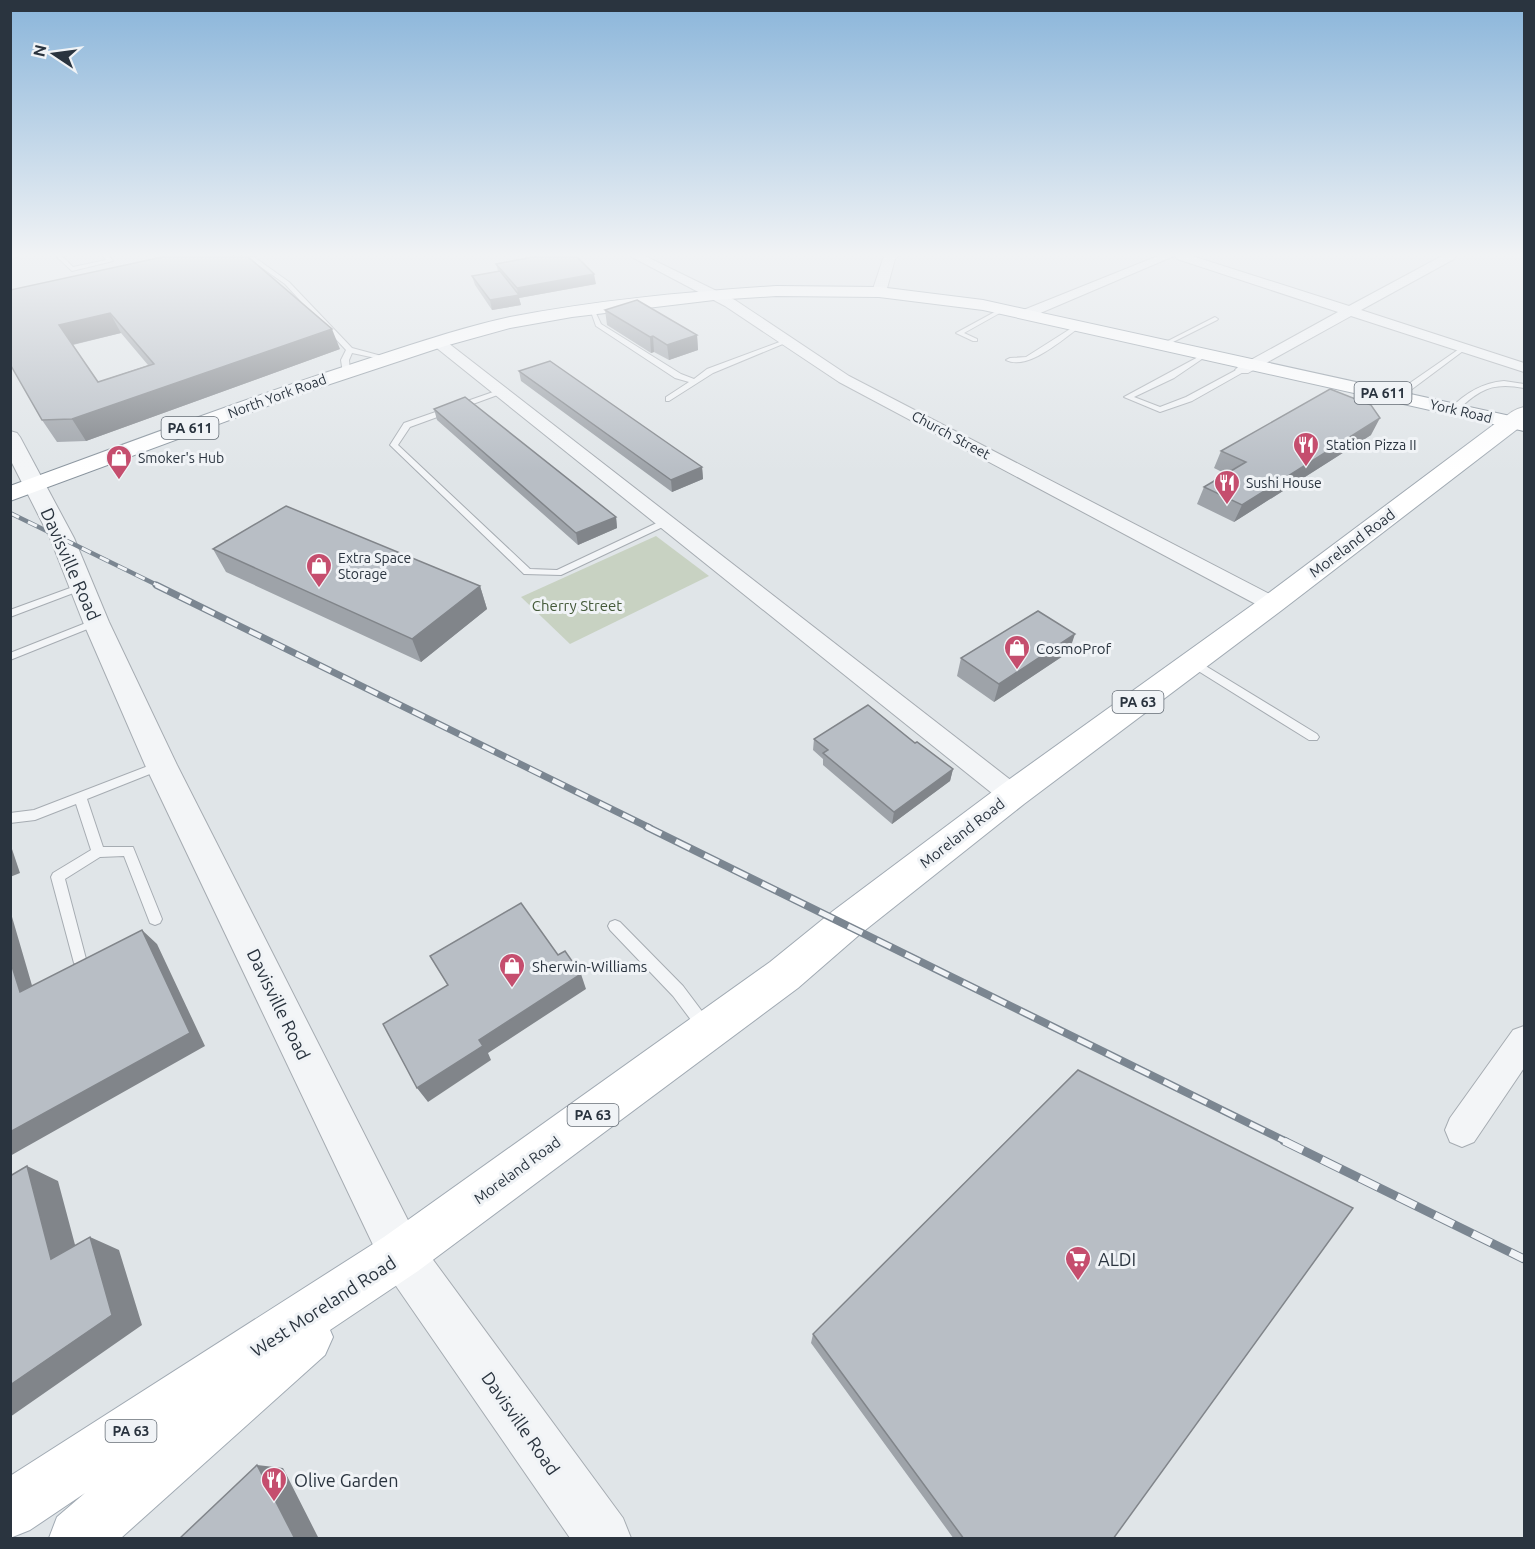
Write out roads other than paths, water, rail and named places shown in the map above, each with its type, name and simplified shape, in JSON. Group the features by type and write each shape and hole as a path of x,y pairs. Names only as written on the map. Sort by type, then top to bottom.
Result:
{"main road":[{"name":"North York Road","path":"23,490 348,361 392,356 489,328"},
{"name":"North York Road","path":"1088,328 1139,340"},
{"name":"York Road","path":"1139,340 1516,427"},
{"name":"York Road","path":"1139,340 1200,358 1396,396 1454,409 1516,427"},
{"name":"Moreland Road","path":"401,1254 784,975 846,923 1191,661 1516,427"},
{"name":"West Moreland Road","path":"10,1510 401,1254"},
{"name":"West Moreland Road","path":"78,1539 401,1254"}],"street":[{"name":"Church Street","path":"769,328 844,379 1272,604"},
{"path":"1248,367 1317,328"},
{"path":"1405,328 1524,368"},
{"path":"438,342 499,393 1012,795"},
{"name":"Davisville Road","path":"10,437 23,490 62,538 81,588 161,765 401,1254 603,1539"},
{"path":"1462,1130 1524,1041"}],"lane":[{"path":"326,328 348,361"},
{"path":"603,328 678,375 693,381"},
{"path":"968,328 959,333 975,340"},
{"path":"1010,360 1028,359 1075,328"},
{"path":"1163,345 1196,328"},
{"path":"669,399 710,371 788,341"},
{"path":"1396,396 1464,348"},
{"path":"1200,358 1171,376 1128,397 1160,410 1189,399 1248,367"},
{"path":"1454,409 1479,388 1498,381 1524,386"},
{"path":"499,393 407,425 394,445 527,572 558,573 666,522"},
{"path":"10,614 81,588"},
{"path":"10,657 96,622"},
{"path":"1191,661 1313,737"},
{"path":"10,818 35,814 161,765"},
{"path":"80,797 98,852"},
{"path":"79,959 58,878 98,852 128,851 155,919"},
{"path":"615,926 678,991 707,1031"}],"railway":[{"path":"10,513 159,586"},
{"path":"156,585 650,828"},
{"path":"647,827 1287,1142"},
{"path":"1284,1141 1524,1259"}],"place":[{"name":"Station Pizza II","path":"1306,468"},
{"name":"Smoker's Hub","path":"119,481"},
{"name":"Sushi House","path":"1227,506"},
{"name":"Extra Space Storage","path":"319,589"},
{"name":"CosmoProf","path":"1017,671"},
{"name":"Sherwin-Williams","path":"512,989"},
{"name":"ALDI","path":"1078,1282"},
{"name":"Olive Garden","path":"274,1503"}],"park label":[{"name":"Cherry Street","path":"577,605"}]}
